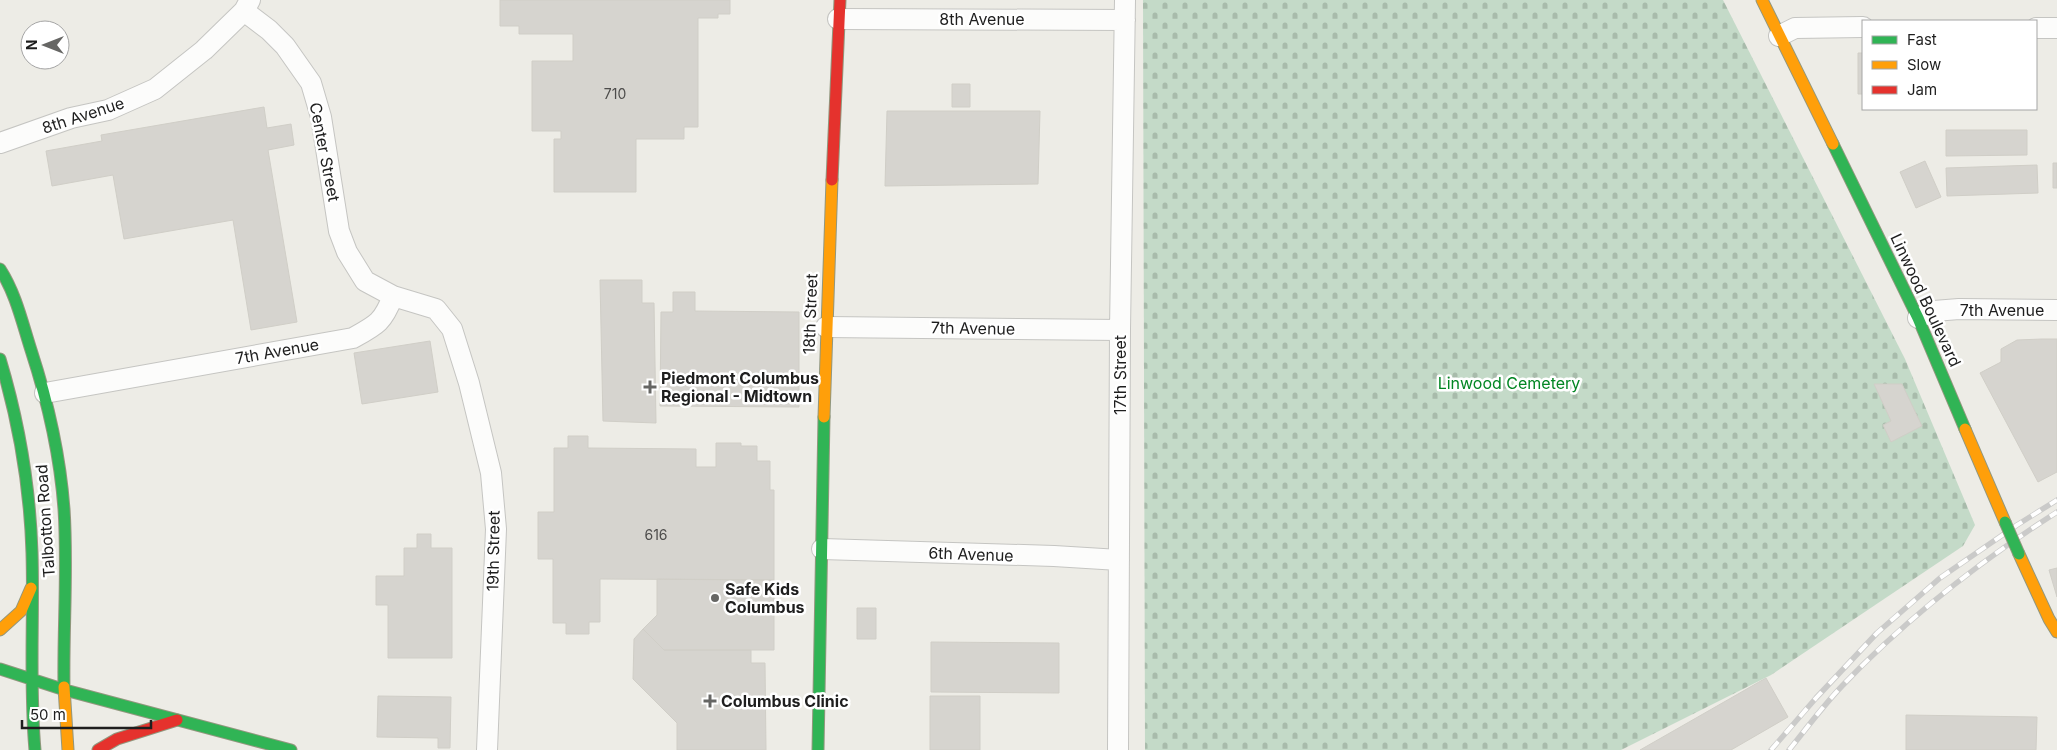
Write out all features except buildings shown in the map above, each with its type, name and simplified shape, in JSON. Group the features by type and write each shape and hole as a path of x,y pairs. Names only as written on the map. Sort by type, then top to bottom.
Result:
{"street":[{"name":"17th Street","path":"1118,750 1120,330 1125,0"},
{"name":"Linwood Boulevard","path":"1762,0 1918,318 2019,554 2049,620 2057,632"},
{"name":"8th Avenue","path":"0,143 71,118 108,110 155,89 204,50 247,6"},
{"name":"Center Street","path":"247,6 285,46 311,83 322,122 339,231 347,252 365,281 393,296"},
{"name":"8th Avenue","path":"839,9 1126,20"},
{"name":"18th Street","path":"818,750 826,327 839,9"},
{"path":"1779,36 1795,28 1862,27"},
{"path":"2037,28 2057,28"},
{"name":"Talbotton Road","path":"0,270 22,321 45,392 61,477 65,552 65,690 68,750"},
{"name":"19th Street","path":"393,296 436,309 452,329 490,473 496,528 487,750"},
{"name":"7th Avenue","path":"45,392 353,338 371,328 386,314 393,296"},
{"name":"7th Avenue","path":"1918,318 1934,311 1959,309 2057,310"},
{"name":"7th Avenue","path":"826,327 1120,330"},
{"name":"Talbotton Road","path":"0,359 13,400 28,480 35,750"},
{"name":"6th Avenue","path":"822,549 1054,556 1120,560"},
{"path":"0,630 21,611 32,587"},
{"path":"0,669 65,690 291,750"},
{"path":"98,750 117,739 177,720"}],"green space":[{"name":"Linwood Cemetery","path":"1143,0 1723,0 1905,359 1975,525 1963,546 1771,675 1621,750 1145,750"}],"railway":[{"path":"1771,750 1816,698 1877,633 1940,578 2057,500"},
{"path":"1789,750 1821,710 1866,661 1972,571 2057,512"}],"traffic: fast":[{"path":"1833,144 1918,318 1965,429"},
{"path":"0,269 14,298 37,370 48,409 60,469 65,531 64,687"},
{"path":"0,359 18,431 29,504 32,553 32,701 35,750"},
{"path":"818,750 824,417"},
{"path":"2005,522 2019,554"},
{"path":"0,669 65,690 291,750"}],"traffic: slow":[{"path":"1762,0 1833,144"},
{"path":"824,417 832,180"},
{"path":"1965,429 2005,522"},
{"path":"2019,554 2057,632"},
{"path":"0,630 21,611 31,588"},
{"path":"64,687 68,750"}],"traffic: jam":[{"path":"832,180 840,0"},
{"path":"98,750 117,739 177,720"}],"place":[{"name":"Piedmont Columbus Regional - Midtown","path":"650,387"},
{"name":"Safe Kids Columbus","path":"715,598"},
{"name":"Columbus Clinic","path":"710,701"}]}
